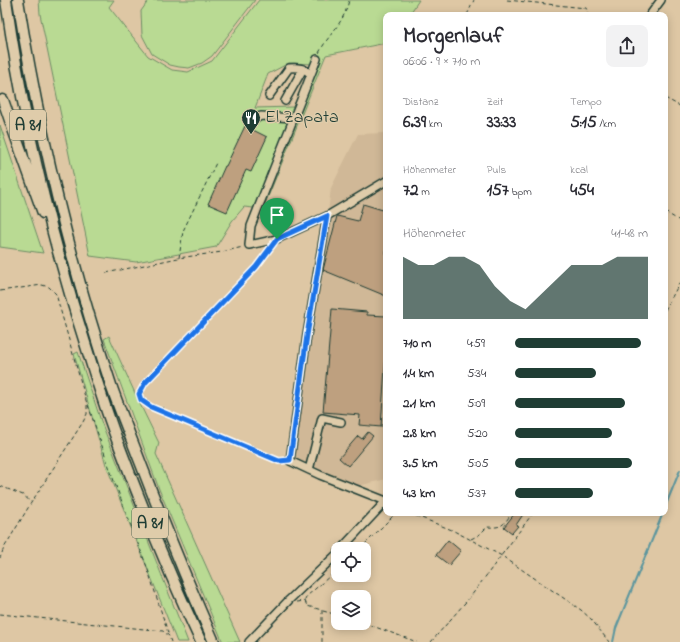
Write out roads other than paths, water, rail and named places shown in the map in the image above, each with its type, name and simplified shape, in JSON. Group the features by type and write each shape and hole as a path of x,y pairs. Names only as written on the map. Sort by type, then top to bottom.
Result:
{"highway":[{"name":"A 81","path":"6,0 30,132 57,249 74,310 118,444 201,642"},
{"name":"A 81","path":"18,0 37,106 57,197 85,300 112,389 168,533 214,642"},
{"path":"23,0 23,30"},
{"path":"3,100 57,249"}],"street":[{"path":"652,12 661,0"},
{"path":"317,59 251,226 249,245 277,239 327,216 383,183"},
{"path":"269,96 289,68 298,67 311,74"},
{"path":"285,101 303,69"},
{"path":"249,122 261,116 293,118"},
{"path":"327,216 307,335 290,460 309,470 383,500"},
{"path":"309,470 322,418 341,422"},
{"path":"348,542 383,504"},
{"path":"249,642 289,600 331,560"}],"waterway":[{"path":"668,500 680,470"},
{"path":"613,642 616,628 662,516"}],"place":[{"name":"El Zapata","path":"251,135"}]}
